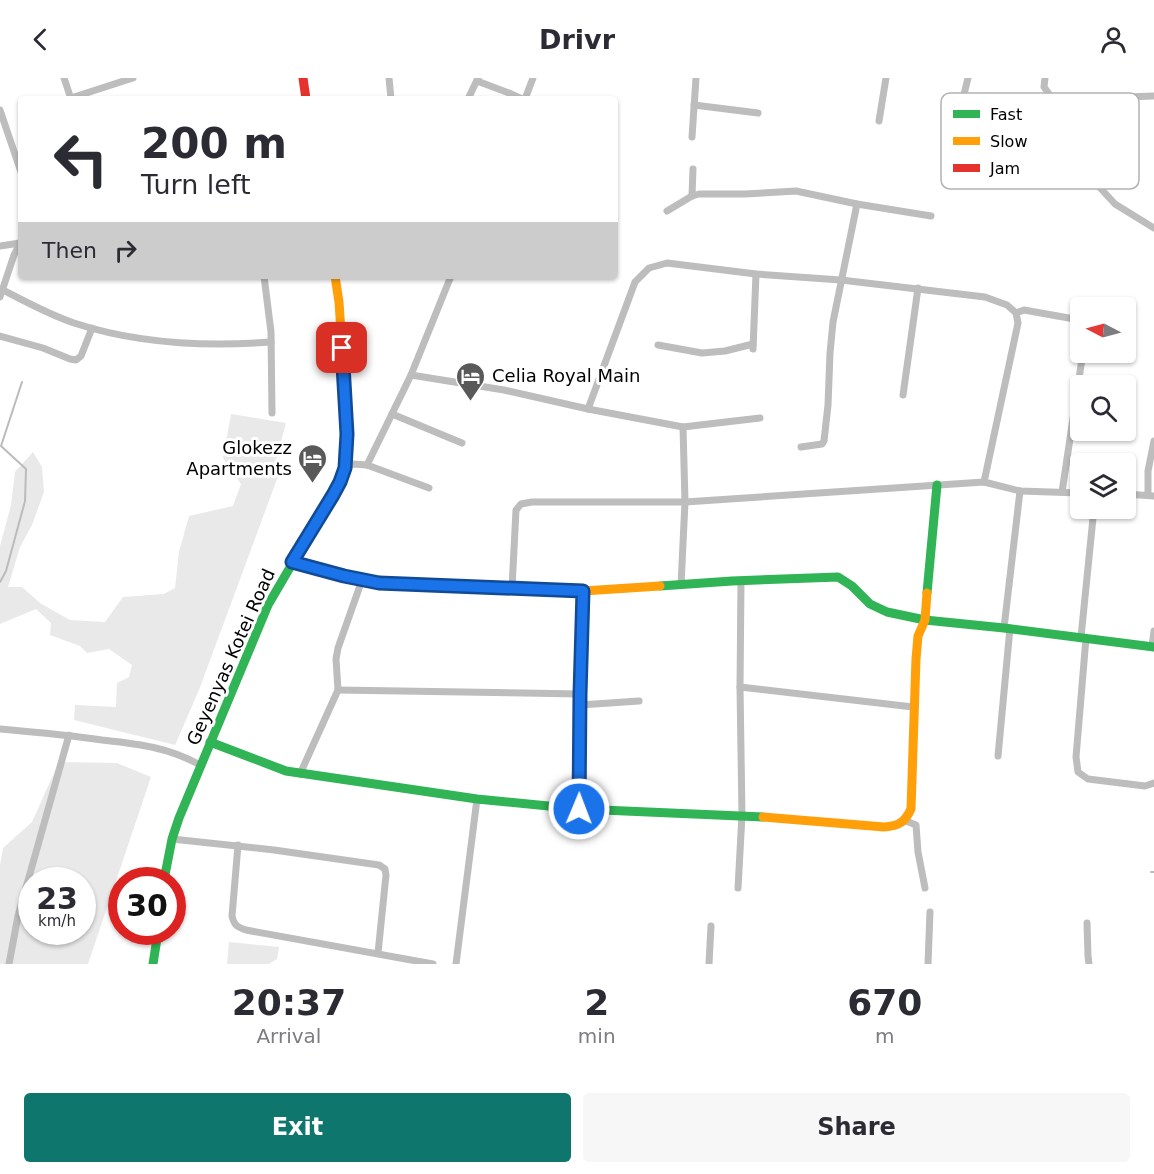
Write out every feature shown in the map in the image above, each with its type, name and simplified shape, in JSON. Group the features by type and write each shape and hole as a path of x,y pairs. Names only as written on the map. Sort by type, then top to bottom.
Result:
{"street":[{"path":"64,78 70,96"},
{"path":"80,96 133,78"},
{"path":"306,78 306,96"},
{"path":"389,78 391,96"},
{"path":"524,96 533,78"},
{"path":"692,138 696,78"},
{"path":"879,121 886,78"},
{"path":"966,93 968,78"},
{"path":"1045,78 1044,87 1048,93"},
{"path":"469,96 477,80 516,96"},
{"path":"1139,97 1154,96"},
{"path":"694,105 758,113"},
{"path":"0,110 18,163"},
{"path":"692,196 693,169"},
{"path":"1100,189 1114,204 1154,228"},
{"path":"667,211 692,196 704,193 745,194 796,191 931,216"},
{"path":"801,447 819,446 824,441 833,322 857,204"},
{"path":"0,246 18,242"},
{"path":"18,247 2,294 73,322 173,344 271,342"},
{"path":"588,410 635,282 649,268 667,263 756,274 918,288 985,297 1007,305 1016,313 1018,323 984,482"},
{"path":"658,345 702,353 753,347 756,274"},
{"path":"264,279 271,342 272,413"},
{"name":"Geyenyas Kotei Road","path":"167,867 172,839 200,765 268,605 333,495 345,468 347,434 344,371 335,279"},
{"path":"367,465 411,375 450,279"},
{"path":"903,395 918,288"},
{"path":"1016,313 1024,310 1070,318"},
{"path":"0,336 76,360 81,356 92,328"},
{"path":"1062,492 1081,363"},
{"path":"411,375 504,390 588,410 683,427 760,418"},
{"path":"392,414 462,443"},
{"path":"681,585 686,502 683,427"},
{"path":"1136,495 1151,496 1148,471 1154,441"},
{"path":"345,468 353,464 367,465 429,488"},
{"path":"512,588 516,510 521,504 532,502 686,502 984,482 1020,491 1070,492"},
{"path":"210,742 270,766 300,774 477,799 579,809 898,826 906,821 911,809 913,707 918,636 926,620 937,485"},
{"path":"998,756 1020,491"},
{"path":"1093,519 1083,637 1076,757 1078,772 1088,779 1145,786 1154,783"},
{"path":"292,562 379,583 583,591 741,580 838,577 852,586 870,604 887,612 926,620 1153,647 1154,632"},
{"path":"300,774 338,690 336,659 338,648 362,580"},
{"path":"738,888 742,816 741,580"},
{"path":"579,809 583,591"},
{"path":"740,687 913,707"},
{"path":"338,690 580,694"},
{"path":"580,705 639,701"},
{"path":"0,729 136,744 166,750 200,765"},
{"path":"9,964 18,916 69,735"},
{"path":"456,964 477,799"},
{"path":"906,821 916,825 918,852 925,888"},
{"path":"172,839 238,845 379,866 385,869 378,953"},
{"path":"238,845 232,902 233,923 236,927 433,964"},
{"path":"928,964 930,912"},
{"path":"1087,923 1089,964"},
{"path":"709,964 711,926"},
{"path":"153,964 156,945"}],"shaded area":[{"path":"231,414 286,423 276,460 284,462 199,690 175,745 74,720 75,705 116,707 117,683 129,677 132,665 109,649 87,653 80,646 50,635 51,623 36,609 0,624 0,546 11,505 15,472 33,452 42,467 44,492 32,525 20,547 8,587 22,587 40,603 70,620 105,622 123,597 164,594 175,588 179,552 189,516 233,506 241,484 223,458"},
{"path":"59,762 117,763 151,777 121,867 108,867 108,905 96,940 96,867 18,867 18,945 94,945 88,964 0,964 0,866 3,848 32,822"},
{"path":"229,942 279,947 277,959 269,964 227,964"}],"waterway":[{"path":"0,582 6,571 25,501 26,469 1,446 22,382"}],"traffic: fast":[{"path":"167,867 179,818 268,605 340,482 346,455 346,407"},
{"path":"927,593 937,485"},
{"path":"660,586 838,577 852,586 870,604 887,612 925,620 1154,647"},
{"path":"210,742 286,771 477,799 579,809 763,817"},
{"path":"153,964 156,945"}],"traffic: slow":[{"path":"335,279 346,407"},
{"path":"292,562 379,583 583,591 660,586"},
{"path":"763,817 884,827 894,826 906,817 911,809 918,636 925,620 927,593"}],"traffic: jam":[{"path":"303,78 306,96"}],"place":[{"name":"Celia Royal Main","path":"471,402"},
{"name":"Glokezz Apartments","path":"313,484"}],"route":[{"path":"342,348 347,434 345,468 333,495 292,562 379,583 583,591 579,809"}]}
